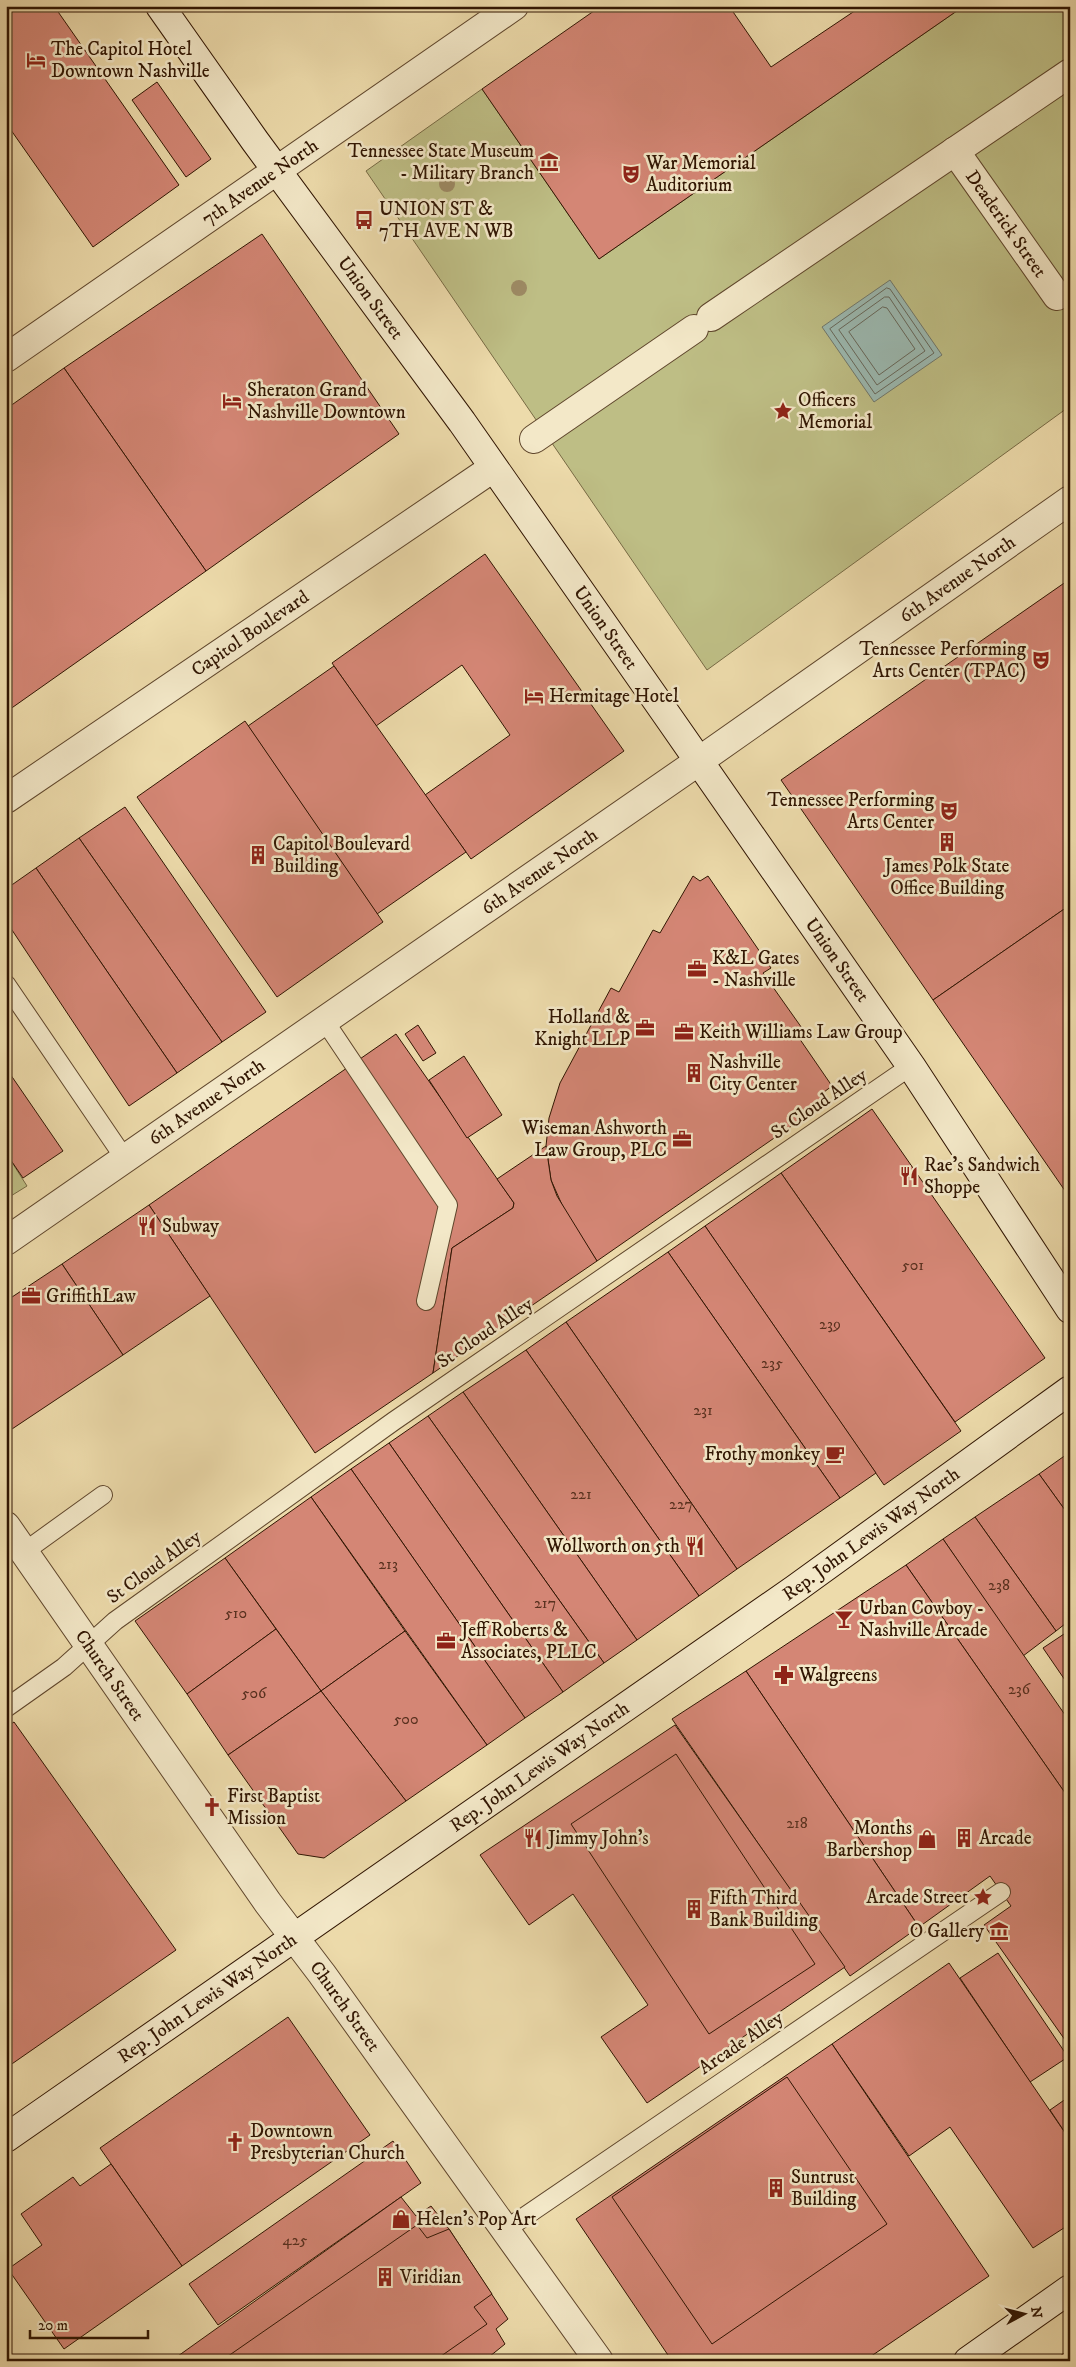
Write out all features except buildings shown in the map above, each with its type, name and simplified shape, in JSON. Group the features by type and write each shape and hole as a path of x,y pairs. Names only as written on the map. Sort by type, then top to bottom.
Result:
{"street":[{"name":"Union Street","path":"160,6 493,468 699,761 911,1066 1070,1309"},
{"name":"7th Avenue North","path":"6,358 278,172 514,6"},
{"path":"534,439 1070,73"},
{"name":"Deaderick Street","path":"955,151 1057,296"},
{"name":"Capitol Boulevard","path":"6,799 493,468"},
{"name":"6th Avenue North","path":"6,1241 699,761 1070,500"},
{"name":"Rep. John Lewis Way North","path":"6,2138 795,1590 1070,1390"},
{"name":"Church Street","path":"6,1526 294,1939 322,1974 599,2361"},
{"path":"968,2361 1070,2289"}],"lane":[{"path":"6,984 125,1159"},
{"path":"324,1020 448,1205 426,1302"},
{"name":"St Cloud Alley","path":"6,1708 64,1666 115,1621 394,1421 911,1066"},
{"path":"24,1552 103,1495"},
{"name":"Arcade Alley","path":"505,2230 1001,1892"}],"green space":[{"path":"964,6 1070,6 1070,406 707,670 366,171 482,89 599,259"},
{"path":"6,1153 27,1186 6,1199"}],"water":[{"path":"890,280 942,355 874,402 822,327"}],"place":[{"name":"The Capitol Hotel Downtown Nashville","path":"36,60"},
{"name":"Tennessee State Museum - Military Branch","path":"549,162"},
{"name":"War Memorial Auditorium","path":"631,174"},
{"name":"UNION ST & 7TH AVE N WB","path":"364,220"},
{"name":"Sheraton Grand Nashville Downtown","path":"232,401"},
{"name":"Officers Memorial","path":"783,411"},
{"name":"Tennessee Performing Arts Center (TPAC)","path":"1041,660"},
{"name":"Hermitage Hotel","path":"534,696"},
{"name":"Tennessee Performing Arts Center","path":"949,811"},
{"name":"James Polk State Office Building","path":"947,842"},
{"name":"Capitol Boulevard Building","path":"258,855"},
{"name":"K&L Gates - Nashville","path":"697,969"},
{"name":"Holland & Knight LLP","path":"645,1028"},
{"name":"Keith Williams Law Group","path":"684,1032"},
{"name":"Nashville City Center","path":"694,1073"},
{"name":"Wiseman Ashworth Law Group, PLC","path":"682,1139"},
{"name":"Rae's Sandwich Shoppe","path":"909,1176"},
{"name":"Subway","path":"147,1226"},
{"name":"GriffithLaw","path":"31,1296"},
{"name":"Frothy monkey","path":"835,1454"},
{"name":"Wollworth on 5th","path":"695,1546"},
{"name":"Urban Cowboy - Nashville Arcade","path":"844,1619"},
{"name":"Jeff Roberts & Associates, PLLC","path":"446,1641"},
{"name":"Walgreens","path":"784,1675"},
{"name":"First Baptist Mission","path":"212,1807"},
{"name":"Jimmy John's","path":"533,1838"},
{"name":"Arcade","path":"964,1838"},
{"name":"Months Barbershop","path":"927,1839"},
{"name":"Arcade Street","path":"983,1897"},
{"name":"Fifth Third Bank Building","path":"694,1909"},
{"name":"O Gallery","path":"999,1931"},
{"name":"Downtown Presbyterian Church","path":"235,2142"},
{"name":"Suntrust Building","path":"776,2188"},
{"name":"Helen's Pop Art","path":"401,2219"},
{"name":"Viridian","path":"385,2277"}]}
